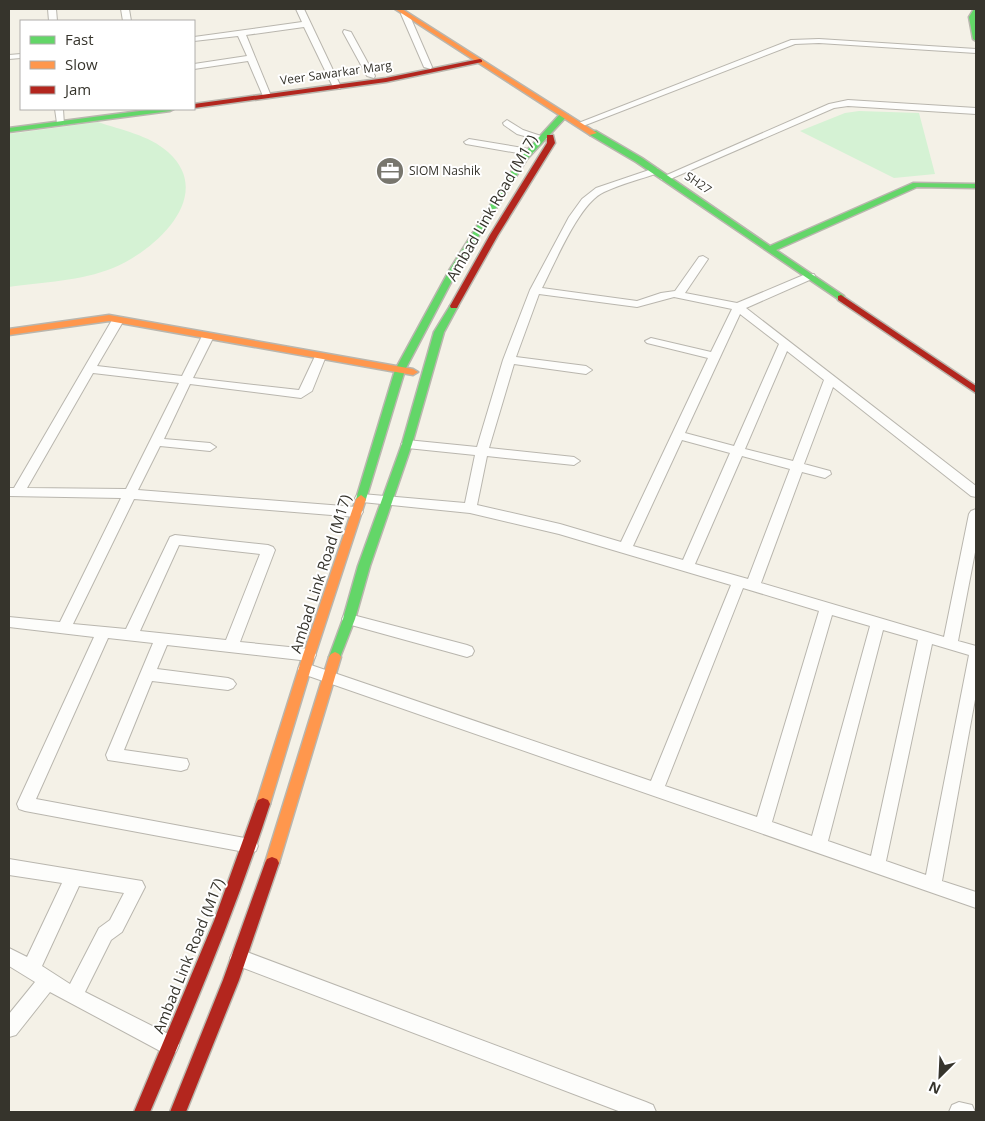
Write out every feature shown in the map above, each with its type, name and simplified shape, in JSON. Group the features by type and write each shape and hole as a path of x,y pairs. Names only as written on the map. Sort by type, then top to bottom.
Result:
{"main road":[{"path":"976,10 972,17 976,40"},
{"name":"SH27","path":"402,11 666,178 976,390"},
{"name":"Veer Sawarkar Marg","path":"336,84 371,76 477,59"},
{"name":"Veer Sawarkar Marg","path":"195,100 397,78 477,59"},
{"name":"Veer Sawarkar Marg","path":"195,106 266,93"},
{"path":"9,125 120,110"},
{"path":"9,130 60,117 156,110"},
{"path":"545,134 564,115"},
{"name":"Ambad Link Road (M17)","path":"142,1112 201,973 250,846 307,662 362,498 400,370 454,269 529,152 545,134 550,143 438,332 408,444 364,566 349,619 328,677 265,887 231,980 178,1112"},
{"path":"770,249 916,185 976,186"},
{"path":"9,332 108,318 428,375"},
{"path":"201,973 231,980"}],"street":[{"path":"300,9 336,84"},
{"path":"402,11 428,67"},
{"path":"195,39 308,24"},
{"path":"347,32 371,76"},
{"path":"242,34 266,93"},
{"path":"580,124 794,42 819,41 976,51"},
{"path":"195,67 252,58"},
{"path":"666,178 832,106 848,103 976,111"},
{"path":"507,123 520,132 545,134"},
{"path":"469,142 529,152"},
{"path":"470,508 482,451 509,360 535,290 574,217 591,195 599,190 655,171"},
{"path":"678,295 703,259"},
{"path":"626,547 738,307 810,276"},
{"path":"535,290 637,304 645,303 668,294 738,307 784,345 976,493"},
{"path":"13,492 90,369 118,320"},
{"path":"64,628 208,336"},
{"path":"651,341 715,356"},
{"path":"687,566 784,345"},
{"path":"90,369 301,394 306,391 320,356"},
{"path":"509,360 586,370"},
{"path":"655,790 798,466 830,379"},
{"path":"678,435 825,474"},
{"path":"155,442 210,447"},
{"path":"408,444 574,461"},
{"path":"13,492 130,494 356,512"},
{"path":"362,498 470,508 560,529 878,622 976,653 933,885"},
{"path":"950,644 976,514"},
{"path":"130,635 175,540 268,550 231,646"},
{"path":"762,826 827,608"},
{"path":"349,619 467,651"},
{"path":"9,622 231,646 307,662 328,677 976,900"},
{"path":"818,846 878,622"},
{"path":"104,632 25,804 250,846"},
{"path":"877,866 926,637"},
{"path":"162,639 114,755 181,764"},
{"path":"147,674 228,684"},
{"path":"9,867 136,887 116,926 105,934 73,996"},
{"path":"31,969 74,877"},
{"path":"9,956 73,996 169,1045"},
{"path":"239,958 646,1112"},
{"path":"9,1028 48,980"},
{"path":"959,1112 965,1112"}],"green space":[{"path":"859,111 919,113 935,174 894,178 800,131 845,113"},
{"path":"98,122 152,141 168,152 181,169 186,186 183,203 175,219 162,235 146,248 130,260 113,268 88,276 9,287 9,134"}],"traffic: fast":[{"path":"976,10 972,17 976,39"},
{"path":"9,130 162,110"},
{"path":"361,499 400,370 454,269 524,158 564,115"},
{"path":"593,133 639,160 841,298"},
{"path":"770,249 916,185 976,186"},
{"path":"335,657 349,619 364,566 407,444 439,332 454,306"}],"traffic: slow":[{"path":"398,9 593,133"},
{"path":"9,332 109,318 413,372"},
{"path":"263,804 309,655 361,499"},
{"path":"272,863 335,657"}],"traffic: jam":[{"path":"195,106 386,80 480,61"},
{"path":"454,306 494,235 551,143 550,137"},
{"path":"841,298 976,390"},
{"path":"142,1112 222,921 263,804"},
{"path":"178,1112 231,980 272,863"}],"place":[{"name":"SIOM Nashik","path":"390,171"}]}
